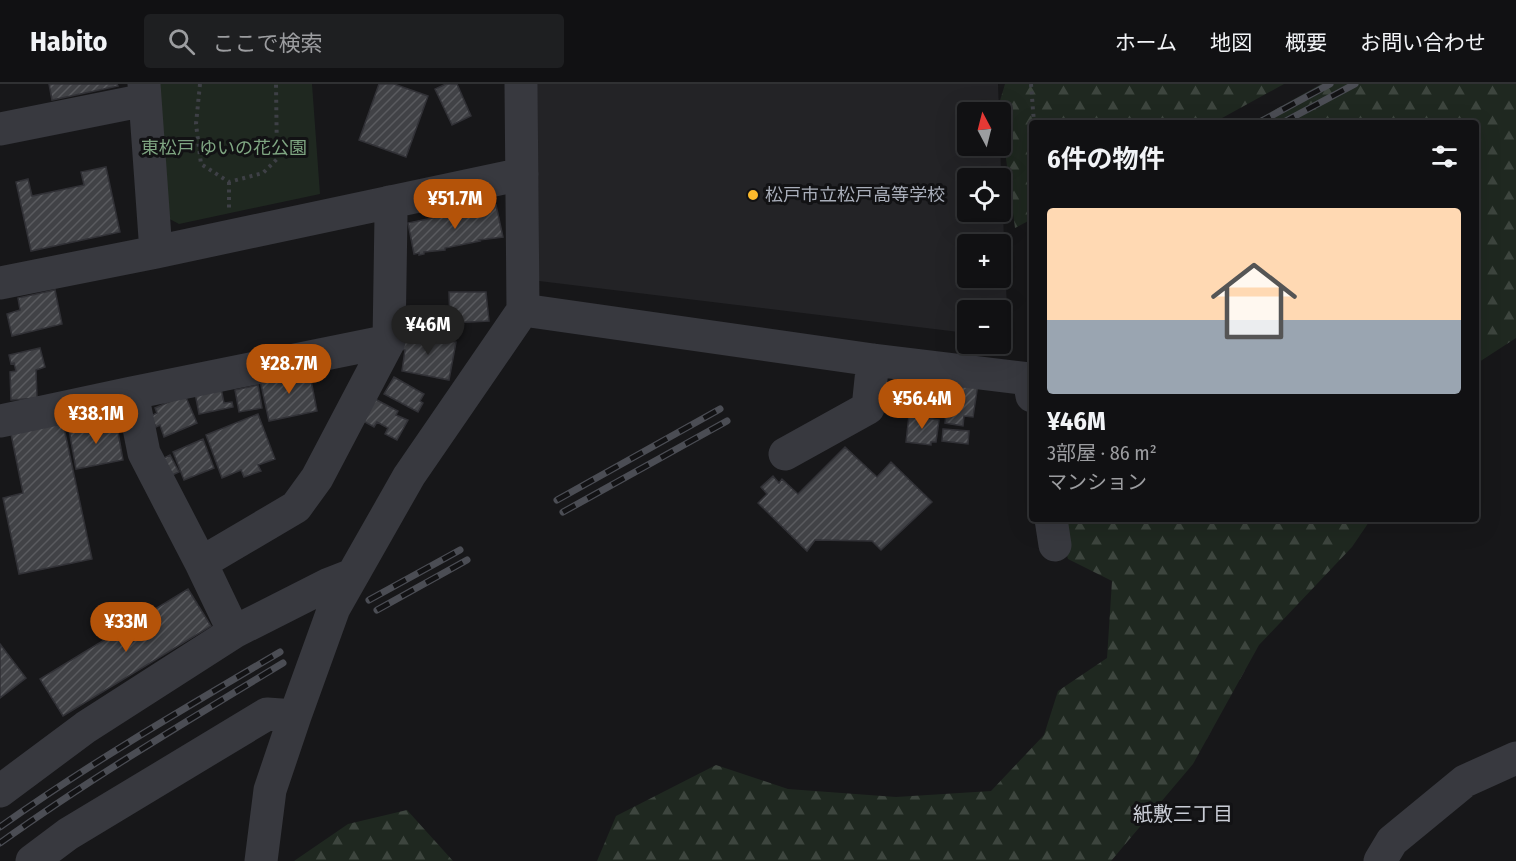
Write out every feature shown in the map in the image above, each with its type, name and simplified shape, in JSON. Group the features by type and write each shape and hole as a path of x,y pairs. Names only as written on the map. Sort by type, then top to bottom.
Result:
{"street":[{"path":"261,861 270,790 334,608 409,476 523,310 521,84"},
{"path":"0,129 145,92 156,252"},
{"path":"0,283 522,174"},
{"path":"201,563 296,507 317,478 389,341 391,216 389,202"},
{"path":"523,310 873,360 1029,379"},
{"path":"0,421 389,341"},
{"path":"785,454 868,408 873,360"},
{"path":"132,393 144,453 234,632"},
{"path":"0,791 86,727 234,632 329,584 352,575"},
{"path":"32,861 68,834 267,714 295,716"},
{"path":"1380,861 1392,841 1465,781 1516,758"}],"path":[{"path":"200,84 196,124 201,164 229,182 263,173 277,159 276,84"},
{"path":"1031,84 1034,120"},
{"path":"229,182 229,220"}],"shaded area":[{"name":"松戸市立松戸高等学校","path":"537,84 998,84 999,102 957,102 957,156 1000,156 1001,168 957,168 957,222 1003,222 1004,234 957,234 957,288 1006,288 1007,300 957,300 957,332 539,281"}],"green space":[{"name":"東松戸 ゆいの花公園","path":"153,84 312,84 320,194 179,224 162,215"},
{"path":"1005,84 1284,84 1218,120 1029,120 1029,221 1015,228 1011,197 1011,168 1007,168 1006,156 1011,156 1011,102 1000,102"},
{"path":"1321,84 1516,84 1516,338 1479,362 1479,120 1256,120"},
{"path":"1056,522 1369,522 1352,547 1259,645 1193,764 1111,861 597,861 616,816 716,765 788,789 896,797 991,791 1044,735 1058,691 1107,658 1112,581 1068,559"},
{"path":"407,810 453,861 294,861 348,824"}],"building":[{"path":"49,84 117,84 118,86 52,100"},
{"path":"379,84 394,84 428,96 406,157 359,140"},
{"path":"446,84 457,84 471,116 452,125 435,89"},
{"path":"106,167 120,232 31,251 16,182 28,179 32,196 84,185 81,172"},
{"path":"496,205 503,237 479,240 419,255 419,253 414,254 408,223"},
{"path":"55,290 62,324 12,336 7,314 20,310 18,298"},
{"path":"449,292 486,292 489,321 450,323"},
{"path":"404,332 456,342 449,380 402,371 405,350 401,349"},
{"path":"40,348 45,367 36,370 37,398 11,400 10,372 16,371 9,355"},
{"path":"309,370 317,411 269,421 260,380"},
{"path":"914,375 978,384 973,417 964,416 963,426 945,423 946,412 919,409 920,406 910,404"},
{"path":"394,377 424,394 420,401 423,403 418,412 384,394"},
{"path":"258,385 262,408 239,412 235,390"},
{"path":"221,388 224,403 232,402 233,407 199,414 195,393"},
{"path":"185,395 197,423 164,437 160,425 156,427 151,416 157,413 155,408"},
{"path":"375,399 398,411 396,415 408,420 397,440 385,434 388,428 377,422 374,427 363,421"},
{"path":"258,414 275,459 258,465 261,471 244,477 241,470 222,478 206,435"},
{"path":"909,415 939,420 936,442 931,442 931,445 906,442"},
{"path":"116,421 123,460 76,469 69,430"},
{"path":"63,423 92,559 19,574 3,498 23,493 11,434"},
{"path":"943,429 969,431 968,444 942,441"},
{"path":"203,439 214,468 184,480 173,452"},
{"path":"845,447 877,477 891,462 932,502 881,550 872,541 815,540 807,551 758,503 767,494 761,487 773,476 779,483 782,479 798,494"},
{"path":"170,455 179,472 170,476 162,459"},
{"path":"188,589 211,626 63,716 40,679"},
{"path":"0,644 26,678 0,698"}],"railway":[{"path":"1264,120 1330,84"},
{"path":"1288,120 1355,84"},
{"path":"557,500 720,409"},
{"path":"563,512 727,421"},
{"path":"369,600 460,550"},
{"path":"377,610 467,560"},
{"path":"0,827 103,758 280,652"},
{"path":"0,843 104,773 283,663"}],"place":[{"name":"松戸市立松戸高等学校","path":"753,195"}],"district":[{"name":"紙敷三丁目","path":"1183,814"}]}
